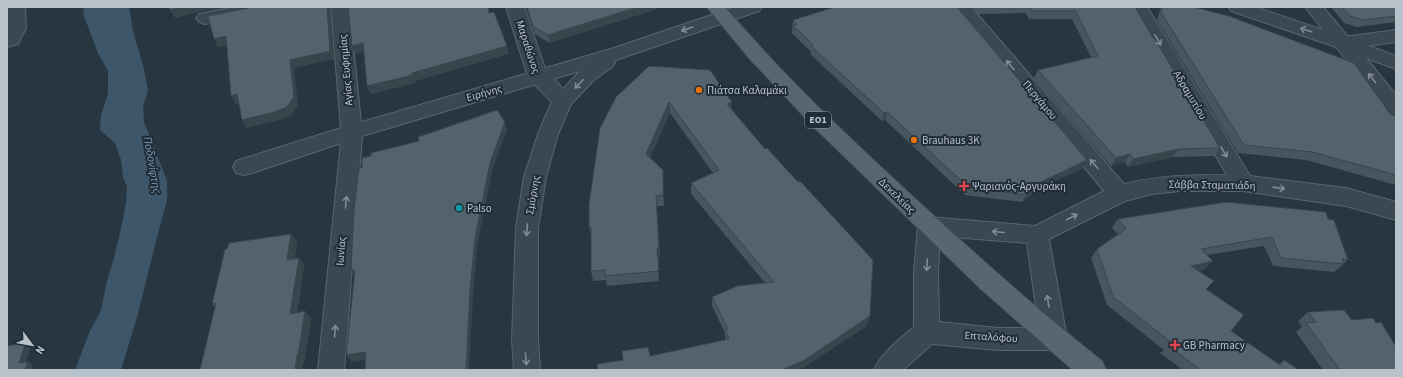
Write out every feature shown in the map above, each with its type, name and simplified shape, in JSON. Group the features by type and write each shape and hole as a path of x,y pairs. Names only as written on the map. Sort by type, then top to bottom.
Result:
{"main road":[{"name":"Δεκελείας","path":"720,12 812,115 929,226 1054,339 1093,370"}],"street":[{"path":"9,40 17,28 16,7"},
{"path":"205,18 266,7"},
{"name":"Αγίας Ευφημίας","path":"340,7 352,132"},
{"name":"Μαραθώνος","path":"515,7 538,77 551,88 562,101"},
{"name":"Ειρήνης","path":"244,167 352,132 621,52 720,12 753,7"},
{"name":"Περγάμου","path":"961,7 1119,194"},
{"name":"Αδραμυτίου","path":"1138,7 1243,183"},
{"path":"1237,7 1343,42 1396,63"},
{"path":"1314,7 1396,109"},
{"path":"1343,42 1396,36"},
{"name":"Σμύρνης","path":"527,370 525,340 527,228 535,177 548,134 562,101 587,75 621,52"},
{"name":"Ιωνίας","path":"331,370 352,132"},
{"name":"Σάββα Σταματιάδη","path":"1037,235 1119,194 1152,186 1180,183 1243,183 1346,198 1396,211"},
{"path":"887,370 896,359 927,332 926,272 929,226 1037,235 1054,339"},
{"name":"Επταλόφου","path":"927,332 998,339 1054,339"}],"water":[{"name":"Ποδονίφτης","path":"84,7 129,7 133,31 144,69 148,91 143,106 144,122 167,181 167,200 138,314 121,370 75,370 89,333 101,310 122,224 127,187 123,177 121,160 115,143 100,130 101,115 108,93 108,71 97,51 83,13"}],"building":[{"path":"169,7 182,7 170,10"},
{"path":"254,7 327,7 330,51 290,60 294,97 287,107 275,112 242,120 237,94 231,96 226,36 214,39 208,16"},
{"path":"348,7 488,7 489,13 494,12 507,46 412,73 413,75 367,86 363,43 352,46"},
{"path":"527,7 638,7 548,35 533,26"},
{"path":"835,7 957,7 1087,160 1043,181 1026,195 968,187 887,112 884,113 811,46 813,45 793,25 797,24 793,20"},
{"path":"1031,7 1135,7 1220,148 1179,149 1133,159 1130,154 1116,158 1038,70 1098,56 1076,11 1032,11"},
{"path":"1163,7 1194,7 1229,16 1354,63 1391,115 1394,115 1396,118 1396,175 1312,152 1244,145 1161,12"},
{"path":"1342,7 1396,7 1396,16 1363,20 1350,16"},
{"path":"649,66 710,70 732,102 727,104 765,149 767,148 798,182 800,181 873,260 870,316 803,361 782,370 598,370 597,364 623,360 622,351 648,347 650,356 729,339 725,330 728,329 712,297 737,286 774,282 691,183 719,170 669,102 646,154 663,170 663,195 656,196 659,271 605,276 605,270 591,271 591,227 589,227 589,204 600,128 616,97"},
{"path":"497,110 505,122 490,163 475,238 470,291 466,370 365,370 366,352 346,355 355,270 351,270 354,210 359,168 362,168 362,158 371,156 371,153 419,141 418,137"},
{"path":"1226,202 1326,212 1328,219 1334,220 1348,260 1342,259 1344,264 1281,258 1272,237 1201,249 1213,261 1191,266 1214,281 1206,289 1244,315 1231,331 1280,365 1284,360 1299,370 1201,370 1168,346 1171,342 1113,297 1097,249 1126,229 1118,219"},
{"path":"291,234 287,260 299,258 290,314 305,311 295,370 200,370 216,303 212,304 225,249 227,249 229,243"},
{"path":"1344,310 1352,320 1373,318 1376,323 1381,322 1396,347 1396,370 1340,370 1306,323 1316,322 1308,312"},
{"path":"26,342 19,363 28,362 25,370 7,370 7,346"}],"place":[{"name":"Πιάτσα Καλαμάκι","path":"699,90"},
{"name":"Brauhaus 3K","path":"914,140"},
{"name":"Ψαριανός-Αργυράκη","path":"964,186"},
{"name":"Palso","path":"459,208"},
{"name":"GB Pharmacy","path":"1175,345"}]}
